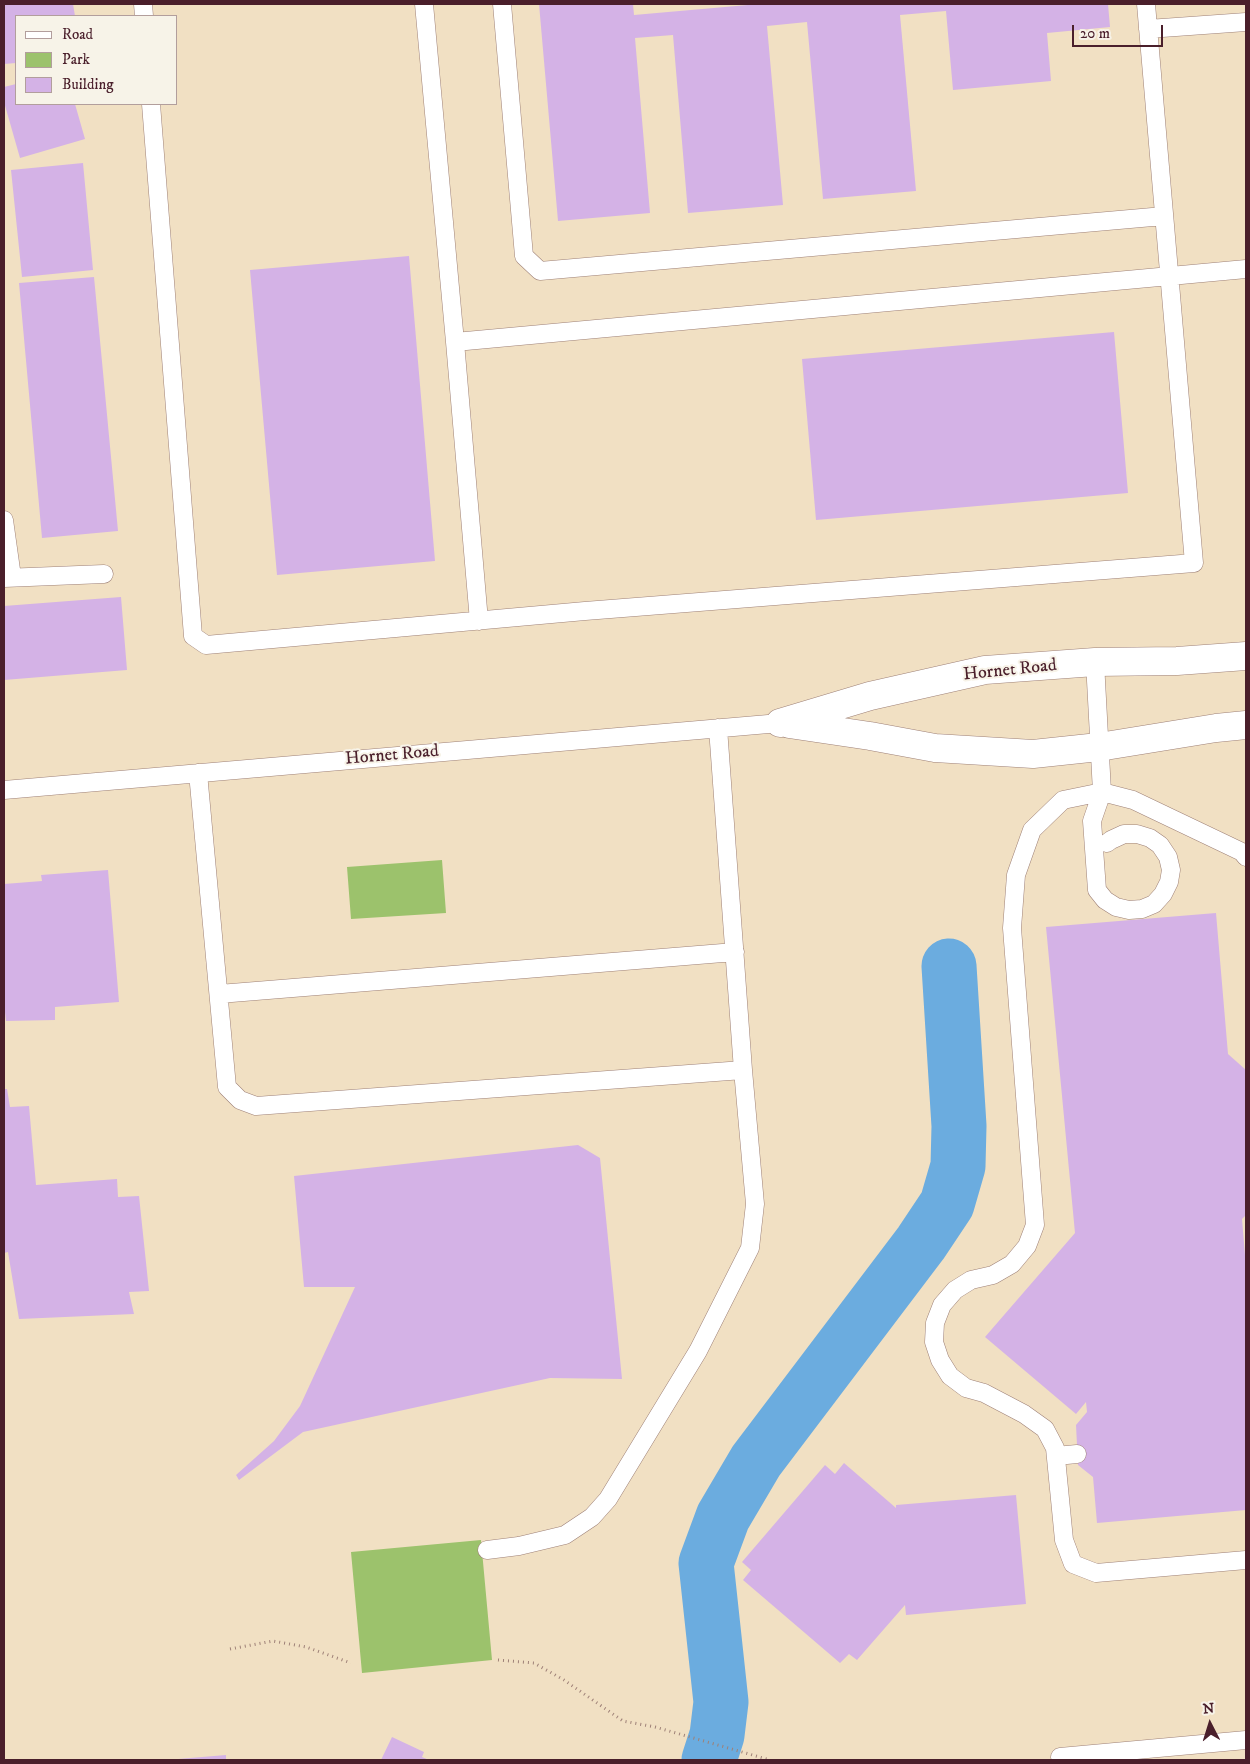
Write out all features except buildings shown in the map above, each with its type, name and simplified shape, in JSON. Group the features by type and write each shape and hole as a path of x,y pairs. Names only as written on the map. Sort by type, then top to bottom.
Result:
{"street":[{"name":"Hornet Road","path":"780,723 870,696 985,670 1095,662 1177,661 1246,656"},
{"name":"Hornet Road","path":"780,723 935,748 1033,754 1099,747 1246,725"}],"lane":[{"path":"424,4 456,342 479,621"},
{"path":"502,4 524,256 540,272 1164,216"},
{"path":"151,105 193,636 206,645 595,610 1194,563 1146,4"},
{"path":"1148,30 1246,22"},
{"path":"456,342 1246,269"},
{"path":"4,520 8,578 104,574"},
{"path":"1095,662 1102,792 1092,821 1097,890 1105,900 1116,908 1142,909 1154,904 1164,894 1169,882 1171,870 1168,856 1150,838 1137,834 1124,834 1106,844"},
{"name":"Hornet Road","path":"4,790 780,723"},
{"path":"487,1550 519,1546 565,1536 592,1517 608,1499 698,1351 750,1248 755,1204 743,1070 718,728"},
{"path":"198,773 227,1087 240,1100 256,1106 743,1070"},
{"path":"1246,857 1242,852 1133,800 1102,792 1063,800 1032,830 1016,875 1012,928 1035,1225 1027,1246 1012,1264 993,1276 971,1280 955,1290 942,1305 935,1323 934,1342 940,1360 950,1376 966,1388 984,1393 1024,1414 1045,1429 1055,1448 1064,1540 1073,1564 1096,1573 1246,1560"},
{"path":"219,994 735,952"},
{"path":"1056,1456 1077,1454"},
{"path":"1060,1757 1246,1740"}],"path":[{"path":"230,1649 273,1641 306,1647 351,1663"},
{"path":"498,1660 534,1663 564,1680 623,1721 655,1727 770,1760"}],"green space":[{"path":"442,860 446,913 351,919 347,867"},
{"path":"481,1540 492,1660 362,1673 351,1552"}],"waterway":[{"path":"709,1760 717,1735 721,1702 706,1563 723,1517 756,1461 921,1243 947,1204 958,1166 959,1126 949,966"}]}
